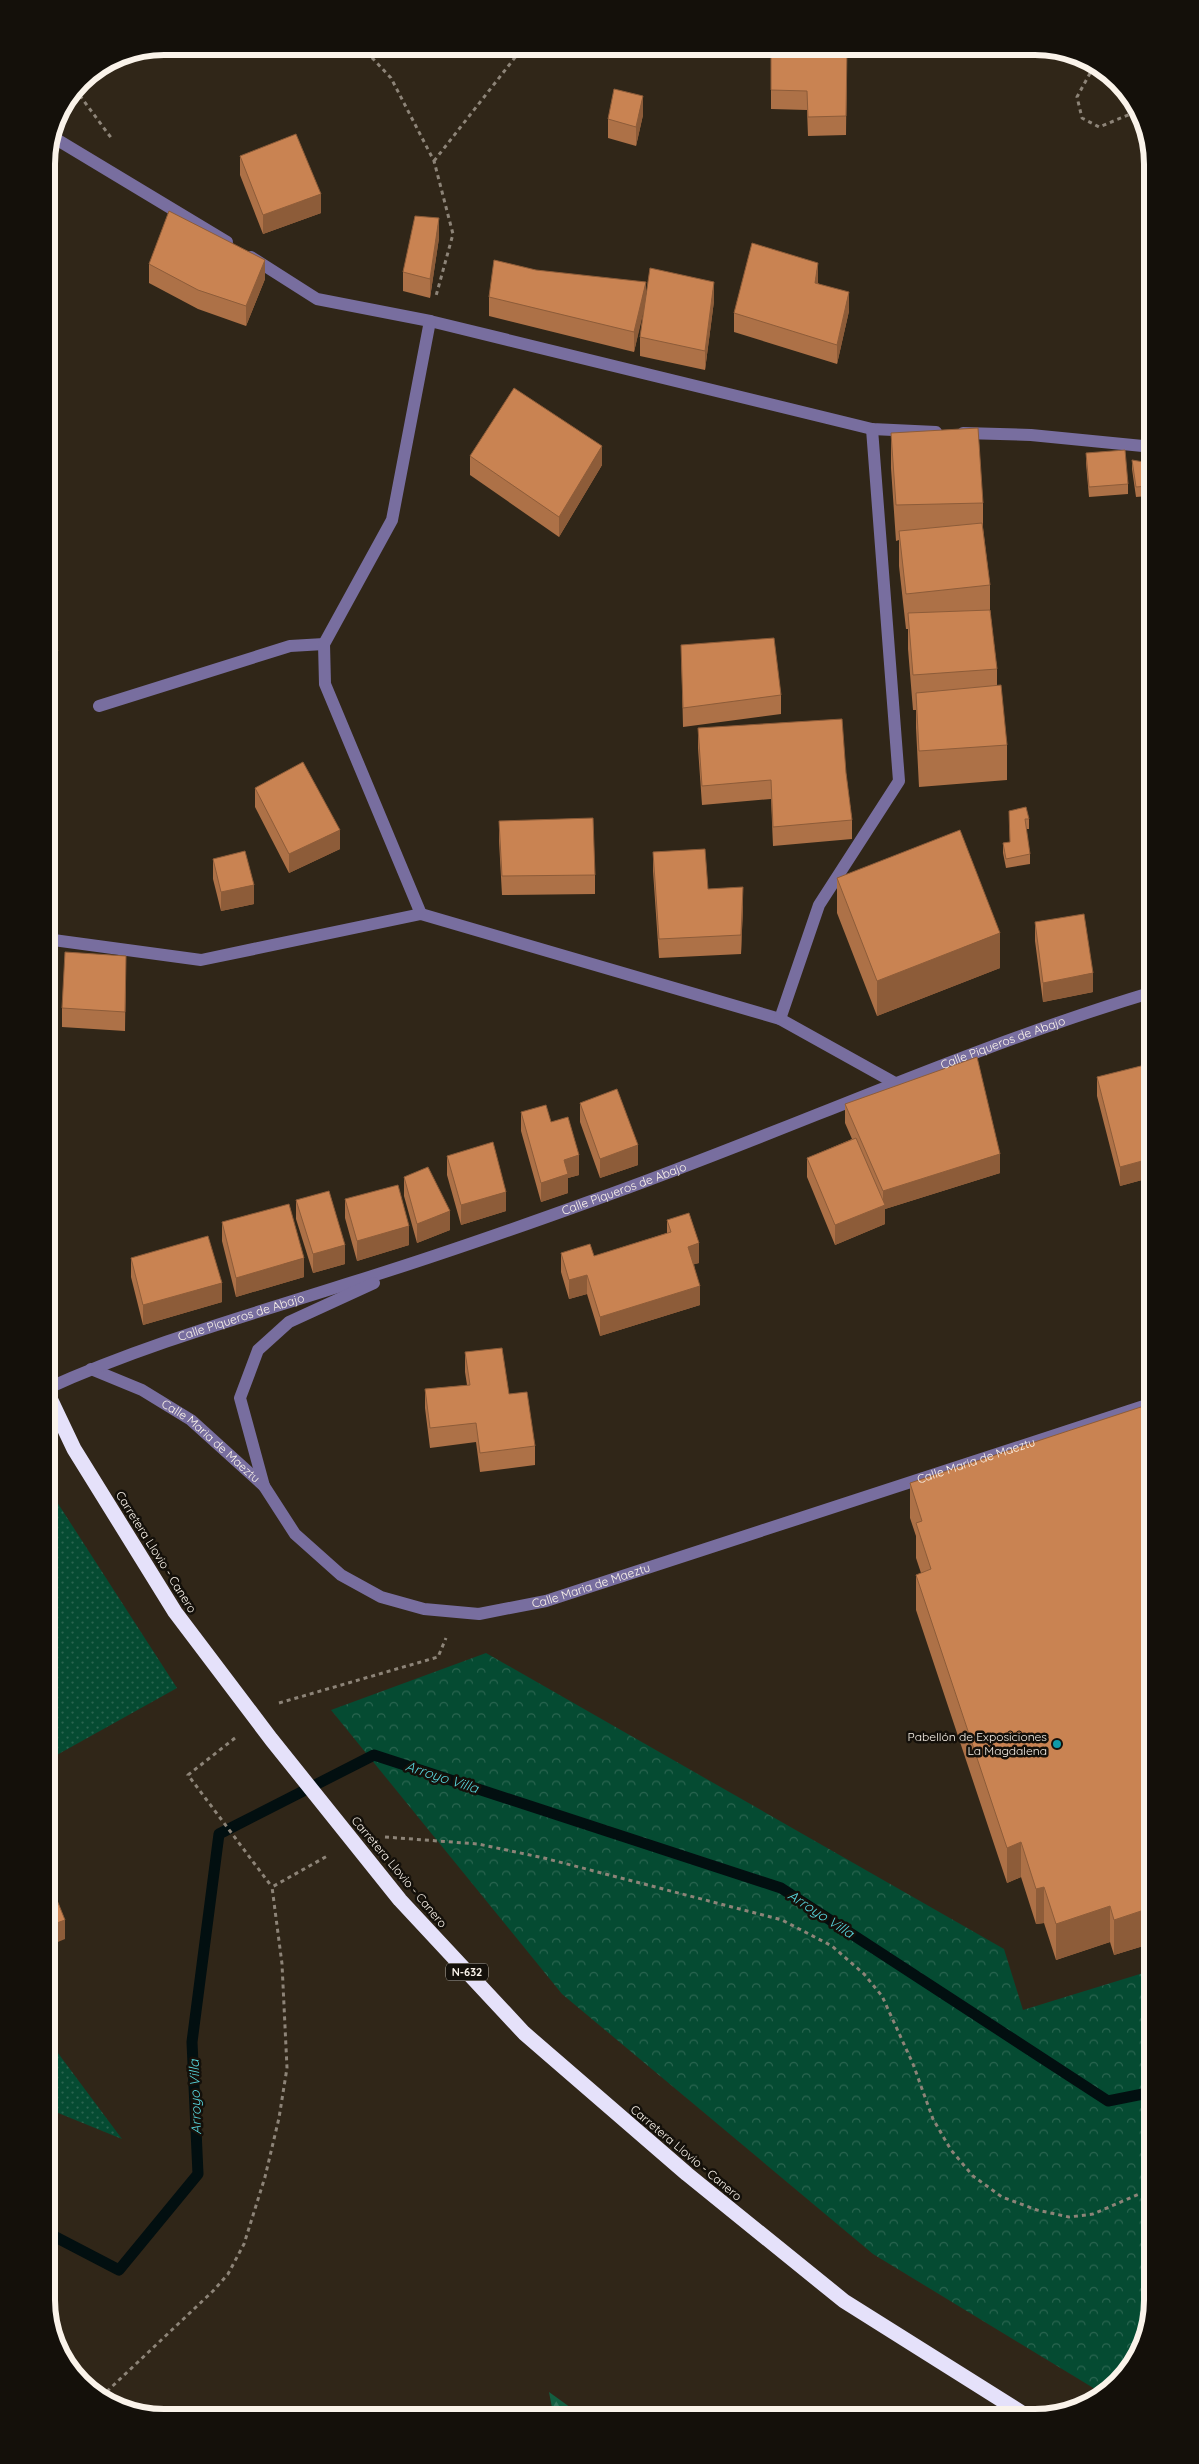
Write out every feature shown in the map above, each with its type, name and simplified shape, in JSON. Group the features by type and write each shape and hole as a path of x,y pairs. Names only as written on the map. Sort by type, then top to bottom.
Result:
{"highway":[{"name":"Carretera Llovio - Canero","path":"55,1409 74,1449 175,1612 271,1739 400,1900 524,2033 687,2174 844,2301 1016,2409"}],"street":[{"path":"58,140 317,299 430,321 872,429 1031,435 1144,446"},
{"path":"421,914 325,684 324,644 392,520 430,321"},
{"path":"780,1019 819,905 899,781 872,429"},
{"path":"99,706 290,646 324,644"},
{"path":"55,940 201,960 421,914 780,1019 895,1083"},
{"name":"Calle Piqueros de Abajo","path":"55,1386 91,1369 180,1336 424,1260 632,1187 895,1083 1100,1008 1144,995"},
{"path":"264,1486 240,1398 258,1350 289,1322 424,1260"},
{"name":"Calle Maria de Maeztu","path":"91,1369 142,1390 184,1415 264,1486 295,1534 341,1574 381,1597 424,1610 478,1614 546,1601 1144,1406"}],"path":[{"path":"369,55 390,78 434,161 453,234 430,321"},
{"path":"434,161 517,55"},
{"path":"1091,71 1077,97 1082,118 1099,127 1132,114"},
{"path":"272,1708 279,1702 438,1657 456,1612"},
{"path":"106,2392 213,2291 228,2274 244,2244 267,2169 279,2118 287,2068 282,1964 272,1887 188,1774 241,1732"},
{"path":"404,1838 478,1844 525,1854 782,1920 832,1946 864,1974 882,1996 913,2064 933,2119 951,2150 973,2176 1002,2197 1037,2210 1069,2217 1093,2214 1144,2192"},
{"path":"272,1887 329,1855"}],"green space":[{"path":"55,1499 177,1688 55,1756"},
{"path":"486,1653 1004,1949 1023,2010 1144,1973 1144,2307 1138,2335 1126,2361 1112,2377 1096,2390 873,2254 562,1994 331,1710"},
{"path":"55,2049 122,2139 55,2112"},
{"path":"549,2392 573,2409 552,2409"}],"building":[{"path":"771,55 847,55 846,116 808,117 807,91 771,90"},
{"path":"614,89 643,96 636,127 608,119"},
{"path":"296,134 321,194 263,215 240,156"},
{"path":"169,211 265,260 246,306 198,290 149,264"},
{"path":"415,216 439,218 430,279 403,272"},
{"path":"752,243 818,263 815,283 849,292 837,345 734,313"},
{"path":"494,260 536,270 646,282 634,332 489,297"},
{"path":"650,268 714,282 705,351 640,337"},
{"path":"514,388 602,446 559,517 470,456"},
{"path":"978,428 983,503 896,505 891,433"},
{"path":"1125,450 1128,484 1089,487 1086,453"},
{"path":"1132,460 1144,462 1144,486 1136,487"},
{"path":"982,523 990,585 906,594 899,531"},
{"path":"990,610 997,669 913,675 908,613"},
{"path":"774,638 781,695 683,708 681,645"},
{"path":"1001,685 1007,745 919,751 916,693"},
{"path":"842,719 852,820 773,827 771,780 702,786 698,728"},
{"path":"303,762 340,830 289,854 255,788"},
{"path":"1026,807 1029,819 1025,819 1030,854 1006,859 1003,843 1010,842 1009,811"},
{"path":"593,818 595,875 502,876 499,821"},
{"path":"960,830 1000,933 877,981 837,878"},
{"path":"705,849 708,889 743,887 741,935 659,939 653,852"},
{"path":"245,851 254,885 221,892 213,859"},
{"path":"1084,914 1093,973 1043,983 1035,922"},
{"path":"65,952 126,956 125,1012 62,1008"},
{"path":"977,1057 1000,1154 883,1191 845,1104"},
{"path":"1144,1065 1144,1160 1120,1167 1097,1077"},
{"path":"617,1089 638,1145 600,1159 580,1103"},
{"path":"546,1105 551,1122 568,1117 579,1155 564,1160 568,1174 541,1183 521,1112"},
{"path":"856,1138 885,1205 835,1225 807,1158"},
{"path":"493,1142 506,1192 461,1205 447,1156"},
{"path":"428,1167 450,1211 417,1224 404,1177"},
{"path":"398,1185 409,1226 357,1241 345,1199"},
{"path":"329,1191 345,1245 313,1254 296,1200"},
{"path":"289,1204 304,1258 236,1278 222,1222"},
{"path":"689,1213 699,1243 688,1247 700,1286 600,1317 587,1275 569,1280 561,1253 590,1244 594,1256 671,1232 667,1220"},
{"path":"208,1236 222,1283 143,1305 131,1258"},
{"path":"502,1348 509,1394 527,1392 535,1446 480,1453 476,1423 430,1428 425,1389 470,1385 465,1352"},
{"name":"Pabellón de Exposiciones La Magdalena","path":"1144,1406 1144,1910 1114,1920 1110,1906 1056,1924 1044,1887 1036,1889 1021,1842 1007,1848 916,1575 931,1569 916,1523 922,1521 910,1483"},
{"path":"55,1895 65,1920 55,1924"}],"waterway":[{"name":"Arroyo Villa","path":"55,2237 119,2270 198,2174 192,2042 219,1834 374,1755 781,1888 1108,2101 1144,2094"}],"place":[{"name":"Pabellón de Exposiciones La Magdalena","path":"1057,1744"}]}
